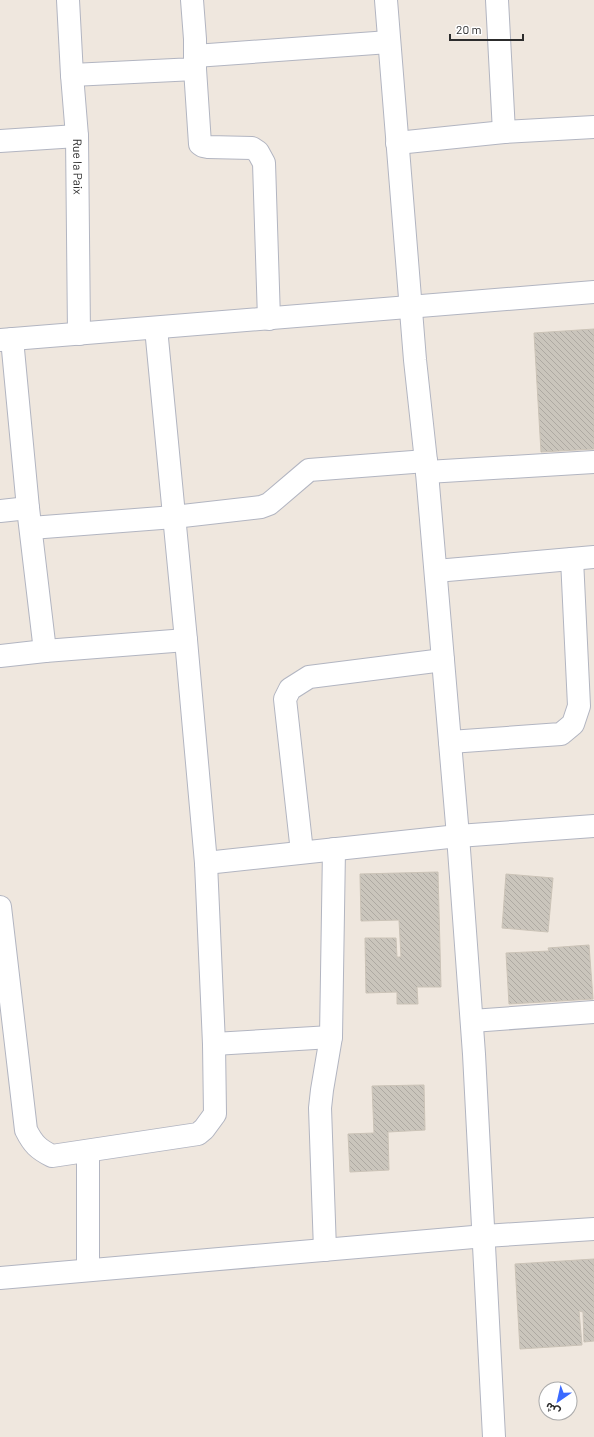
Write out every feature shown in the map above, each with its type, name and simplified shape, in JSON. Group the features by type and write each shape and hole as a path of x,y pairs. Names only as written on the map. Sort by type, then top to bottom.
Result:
{"street":[{"name":"Rue la Paix","path":"68,0 77,136 79,334"},
{"path":"192,0 200,144 208,147 252,148 258,152 264,163 269,319"},
{"path":"386,0 410,307 427,466 444,660 472,1021 485,1236 494,1437"},
{"path":"497,0 504,132"},
{"path":"72,75 389,42"},
{"path":"397,143 504,132 594,127"},
{"path":"0,141 77,136"},
{"path":"44,651 30,518 6,340 594,292"},
{"path":"0,907 2,945 26,1130 32,1141 40,1150 52,1156 198,1134 204,1129 215,1114 214,1044 206,863 156,328"},
{"path":"0,511 30,518 174,517 261,507 269,504 309,470 594,462"},
{"path":"436,571 594,557"},
{"path":"450,742 560,734 573,724 579,706 572,559"},
{"path":"0,656 44,651 186,640"},
{"path":"302,852 285,699 290,688 308,677 444,660"},
{"path":"206,863 458,836 594,826"},
{"path":"325,1250 320,1108 331,1038 334,849"},
{"path":"472,1021 594,1012"},
{"path":"214,1044 331,1038"},
{"path":"88,1151 88,1270"},
{"path":"0,1278 485,1236 594,1229"}],"building":[{"path":"594,329 594,449 541,452 534,333"},
{"path":"438,872 441,987 417,987 418,1004 397,1004 397,992 366,993 365,938 396,938 397,957 401,957 399,920 361,921 360,874"},
{"path":"506,874 553,878 548,932 502,928"},
{"path":"589,945 593,999 509,1004 506,953 549,951 548,948"},
{"path":"424,1085 425,1130 388,1132 389,1170 350,1172 348,1134 374,1133 372,1086"},
{"path":"594,1259 594,1341 584,1342 583,1312 579,1311 582,1345 520,1349 515,1264"}]}
